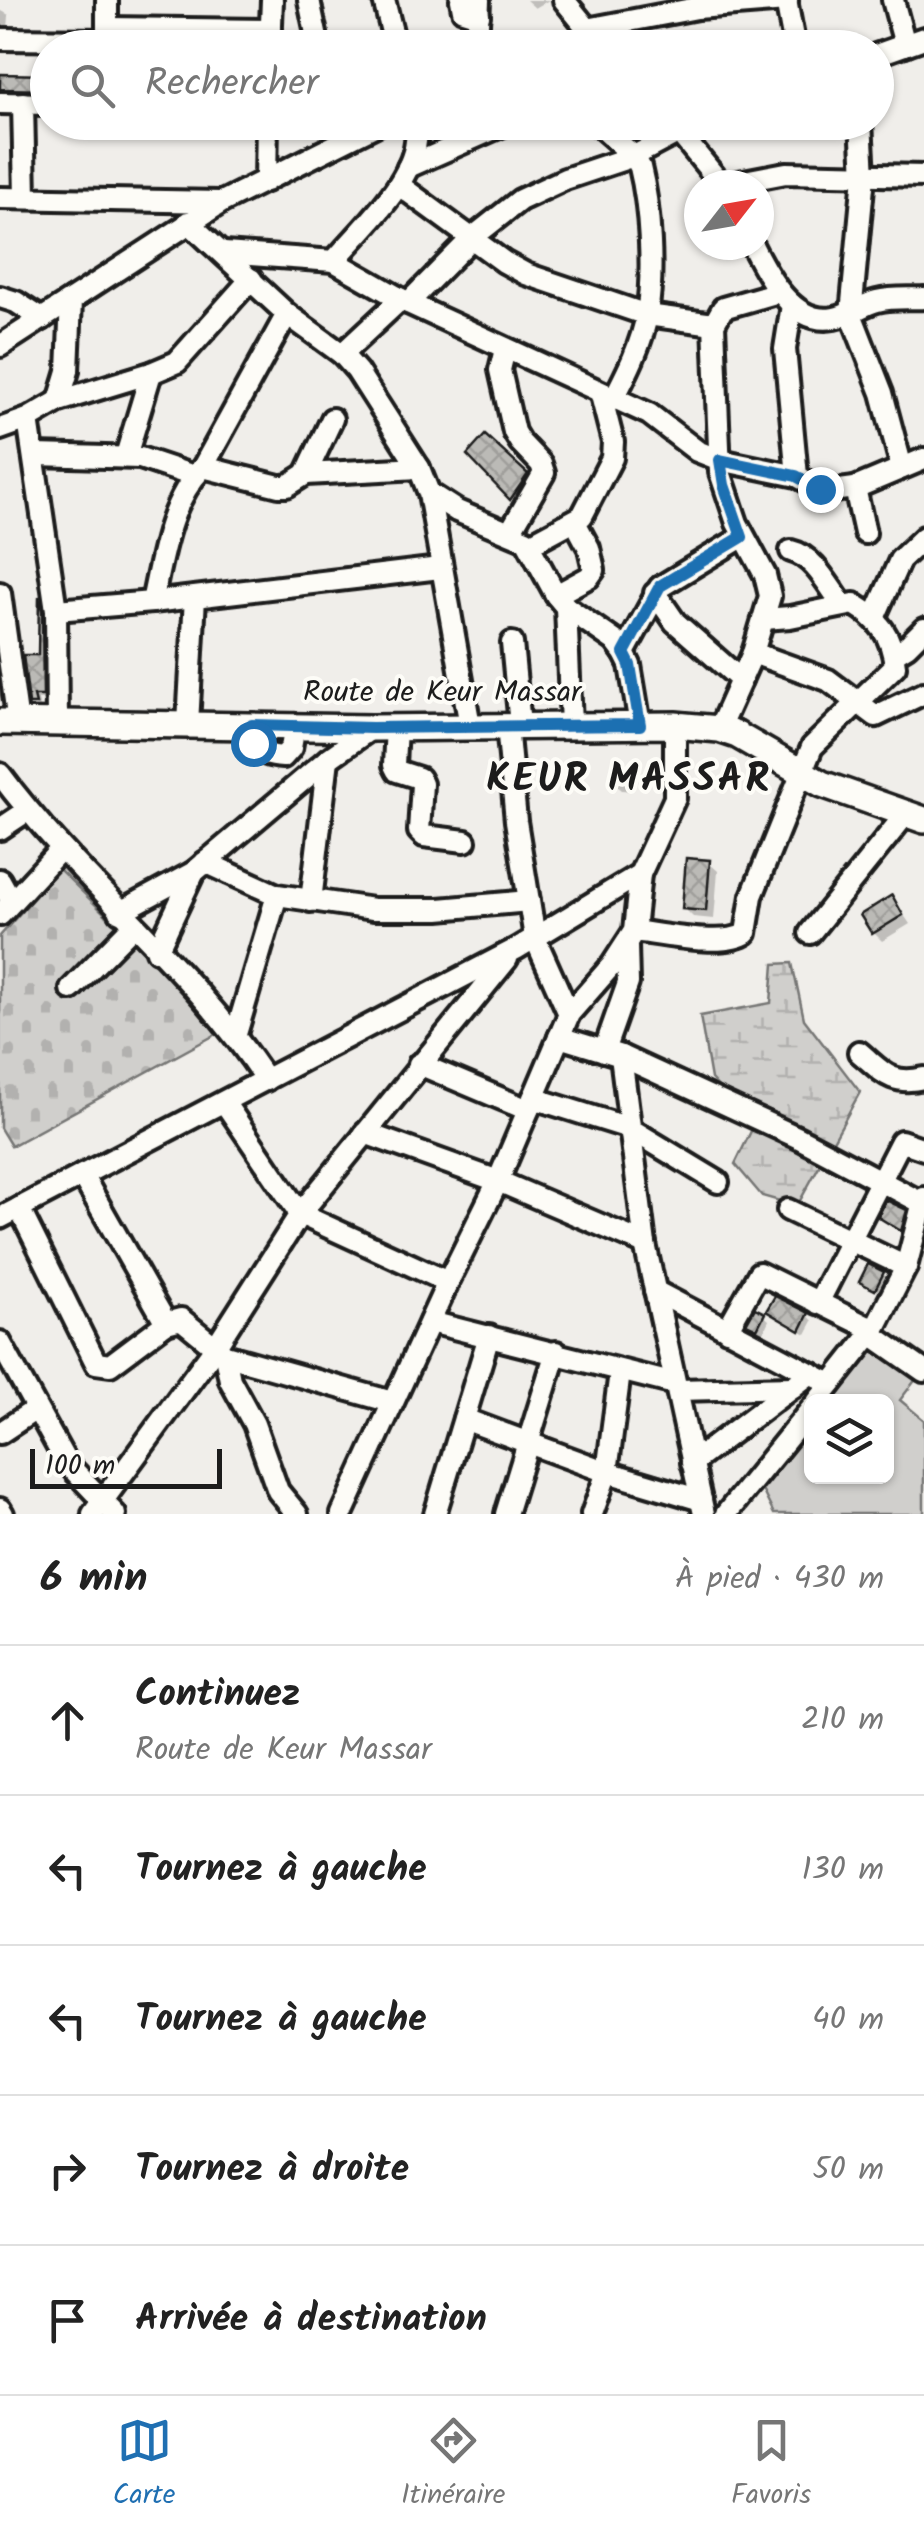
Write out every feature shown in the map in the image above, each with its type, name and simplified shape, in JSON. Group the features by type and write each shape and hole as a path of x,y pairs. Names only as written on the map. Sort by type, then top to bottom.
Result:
{"main road":[{"name":"Route de Keur Massar","path":"9,722 384,728 675,725 719,729 752,742 852,798 914,818"}],"street":[{"path":"107,0 107,30"},
{"path":"270,30 272,0"},
{"path":"309,0 315,30"},
{"path":"384,0 392,30"},
{"path":"461,0 463,10 479,8"},
{"path":"564,0 587,29 697,4 786,0 792,30"},
{"path":"893,0 915,42"},
{"path":"0,39 30,39"},
{"path":"0,104 30,104"},
{"path":"23,104 25,198"},
{"path":"266,181 267,140"},
{"path":"339,140 340,144"},
{"path":"0,346 188,222 348,140"},
{"path":"334,261 404,176 417,140"},
{"path":"404,176 475,140"},
{"path":"530,544 576,522 588,510 614,452 607,397 632,363 647,315 649,247 644,180 634,156 616,140"},
{"path":"342,354 472,238 540,189 634,156 659,140"},
{"path":"692,140 712,170"},
{"path":"861,140 864,176 851,314 882,394 902,468"},
{"path":"774,175 924,176"},
{"path":"404,176 472,238 526,274 647,315 714,324"},
{"path":"0,198 222,202"},
{"path":"188,222 287,314 342,354 366,383 419,468 429,493 470,726"},
{"path":"224,253 334,261 404,301 648,414 697,452 720,460 796,476 832,491 854,488 924,459"},
{"path":"762,260 786,298 818,318 829,320 851,314 884,300 924,298"},
{"path":"0,429 59,401 177,362 251,280"},
{"path":"0,298 16,302 42,319"},
{"path":"719,729 753,653 770,596 742,537 724,485 714,324 723,308 786,298"},
{"path":"786,298 785,349 796,476"},
{"path":"59,401 68,370 72,300"},
{"path":"152,602 167,531 287,314"},
{"path":"505,349 500,370 514,432 544,473 510,532"},
{"path":"126,456 152,373"},
{"path":"28,419 56,610 57,723"},
{"path":"306,474 332,419"},
{"path":"36,455 126,456 278,486 287,486 306,474 419,468"},
{"path":"854,488 865,533"},
{"path":"429,493 457,511 530,544 561,601 571,725"},
{"path":"561,601 594,570 589,548 576,522"},
{"path":"624,653 654,593 671,578 742,537"},
{"path":"875,616 900,560 924,537"},
{"path":"792,551 810,561 842,604"},
{"path":"56,610 440,568"},
{"path":"0,593 9,722"},
{"path":"654,593 676,622 741,680"},
{"path":"188,724 194,597"},
{"path":"561,601 624,653 630,665 640,725"},
{"path":"631,938 743,936 752,896 812,748 895,666 894,654 875,616 854,604 764,619"},
{"path":"894,654 924,631"},
{"path":"512,643 514,807 535,938 569,1014"},
{"path":"753,653 828,680 876,716 924,693"},
{"path":"675,725 675,798 640,874 628,982 612,1054 629,1128 645,1244 702,1507"},
{"path":"71,988 127,919 200,867 328,759 384,728 397,771 419,778 422,784 420,831 424,836 465,840"},
{"path":"311,901 328,759"},
{"path":"0,774 60,850 236,1034 266,1080"},
{"path":"0,829 27,811"},
{"path":"810,933 914,818"},
{"path":"6,908 60,850"},
{"path":"200,867 276,895 396,910 529,901"},
{"path":"157,951 200,867"},
{"path":"0,1218 516,949 640,874"},
{"path":"0,880 6,908"},
{"path":"236,1034 276,895"},
{"path":"345,1513 392,1402 498,1181 569,1014 631,938"},
{"path":"0,1342 66,1462 103,1510 220,1352 300,1214 516,949"},
{"path":"559,1037 612,1054 797,1137 924,1201 906,1267 872,1332 823,1394"},
{"path":"859,1052 891,1079 910,1082 924,1078"},
{"path":"420,1064 530,1104 629,1128 718,1182"},
{"path":"224,1102 300,1214 448,1282"},
{"path":"366,1133 498,1181 645,1244"},
{"path":"818,1303 901,1141 924,1148"},
{"path":"82,1176 166,1323"},
{"path":"20,1208 96,1363 110,1366 166,1323 182,1319 220,1352 392,1402"},
{"path":"788,1210 906,1267"},
{"path":"727,1330 758,1273 872,1332 924,1372"},
{"path":"655,1290 831,1384"},
{"path":"430,1322 556,1352 676,1387 793,1386"},
{"path":"435,1514 489,1336"},
{"path":"220,1352 254,1424 278,1491 296,1514"},
{"path":"506,1514 556,1352"},
{"path":"592,1514 607,1472 620,1372"},
{"path":"692,1464 811,1373"},
{"path":"0,1433 36,1409"},
{"path":"726,1514 804,1418"},
{"path":"464,1419 702,1507"}],"green space":[{"path":"59,869 224,1030 11,1146 0,1128 0,936"},
{"path":"792,963 804,1019 860,1092 797,1206 762,1196 735,1164 754,1125 711,1079 700,1016 771,1003 774,964"},
{"path":"875,1339 920,1374 900,1400 924,1420 924,1514 774,1514 760,1486 804,1429 804,1484 894,1484 894,1394 832,1394"}],"building":[{"path":"0,74 30,75 30,90 0,89"},
{"path":"485,435 528,474 510,500 467,455"},
{"path":"39,596 43,696 34,696 36,704 29,704 23,655 38,655"},
{"path":"686,858 710,860 706,911 682,909"},
{"path":"892,895 903,915 872,934 860,915"},
{"path":"886,1200 907,1210 901,1231 878,1217"},
{"path":"868,1264 884,1272 875,1290 859,1282"},
{"path":"775,1296 809,1313 800,1331 766,1311"},
{"path":"755,1308 765,1313 757,1329 746,1324"}],"district":[{"name":"KEUR MASSAR","path":"629,780"}],"route":[{"path":"253,743 252,725 640,725 630,665 624,653 654,593 671,578 742,537 720,472 720,460 796,476 820,489"}]}
